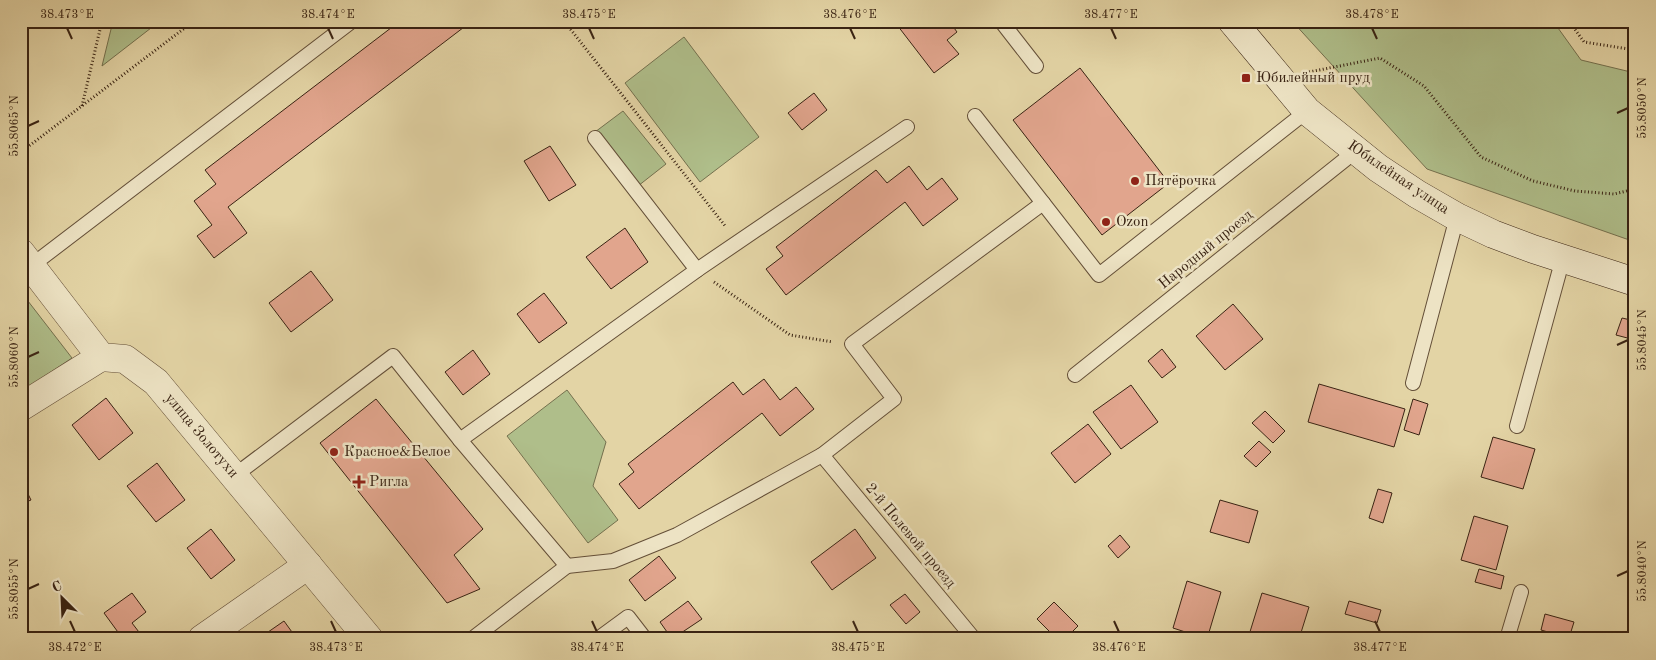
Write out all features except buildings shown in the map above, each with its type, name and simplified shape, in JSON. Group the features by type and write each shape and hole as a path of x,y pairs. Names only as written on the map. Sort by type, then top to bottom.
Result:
{"street":[{"name":"Юбилейная улица","path":"1232,21 1307,111 1378,168 1418,194 1457,217 1493,234 1635,282"},
{"path":"21,407 101,357 26,260"},
{"name":"улица Золотухи","path":"101,357 125,359 156,382 369,639"},
{"path":"202,639 308,565"}],"lane":[{"path":"26,260 352,21"},
{"path":"1001,21 1036,66"},
{"path":"975,116 1099,275 1307,111"},
{"path":"460,440 697,270 907,126"},
{"path":"595,138 697,270"},
{"name":"Народный проезд","path":"1075,374 1356,150"},
{"path":"472,639 567,566 613,561 677,535 822,455 894,399 852,344 1043,203"},
{"path":"1413,384 1457,217"},
{"path":"1517,426 1562,258"},
{"path":"234,476 393,356 460,440 567,566"},
{"name":"2-й Полевой проезд","path":"822,455 974,639"},
{"path":"1507,639 1521,592"},
{"path":"598,639 628,617 643,636"}],"path":[{"path":"82,107 102,21"},
{"path":"21,152 194,21"},
{"path":"564,21 738,242"},
{"path":"1569,21 1584,42 1635,50"},
{"path":"1279,77 1380,58 1424,86 1481,158 1533,181 1575,191 1614,194 1635,189"},
{"path":"697,270 790,335 852,344"}],"green space":[{"path":"113,21 160,21 102,66"},
{"path":"1292,21 1553,21 1581,60 1635,73 1635,242 1427,169"},
{"path":"684,37 759,137 700,182 625,83"},
{"path":"623,111 666,164 638,186 595,132"},
{"path":"21,292 72,358 21,392"},
{"path":"567,390 606,442 593,486 618,520 588,543 507,436"}],"place":[{"name":"Юбилейный пруд","path":"1246,78"},
{"name":"Пятёрочка","path":"1135,181"},
{"name":"Ozon","path":"1106,222"},
{"name":"Красное&Белое","path":"334,452"},
{"name":"Ригла","path":"359,482"}]}
